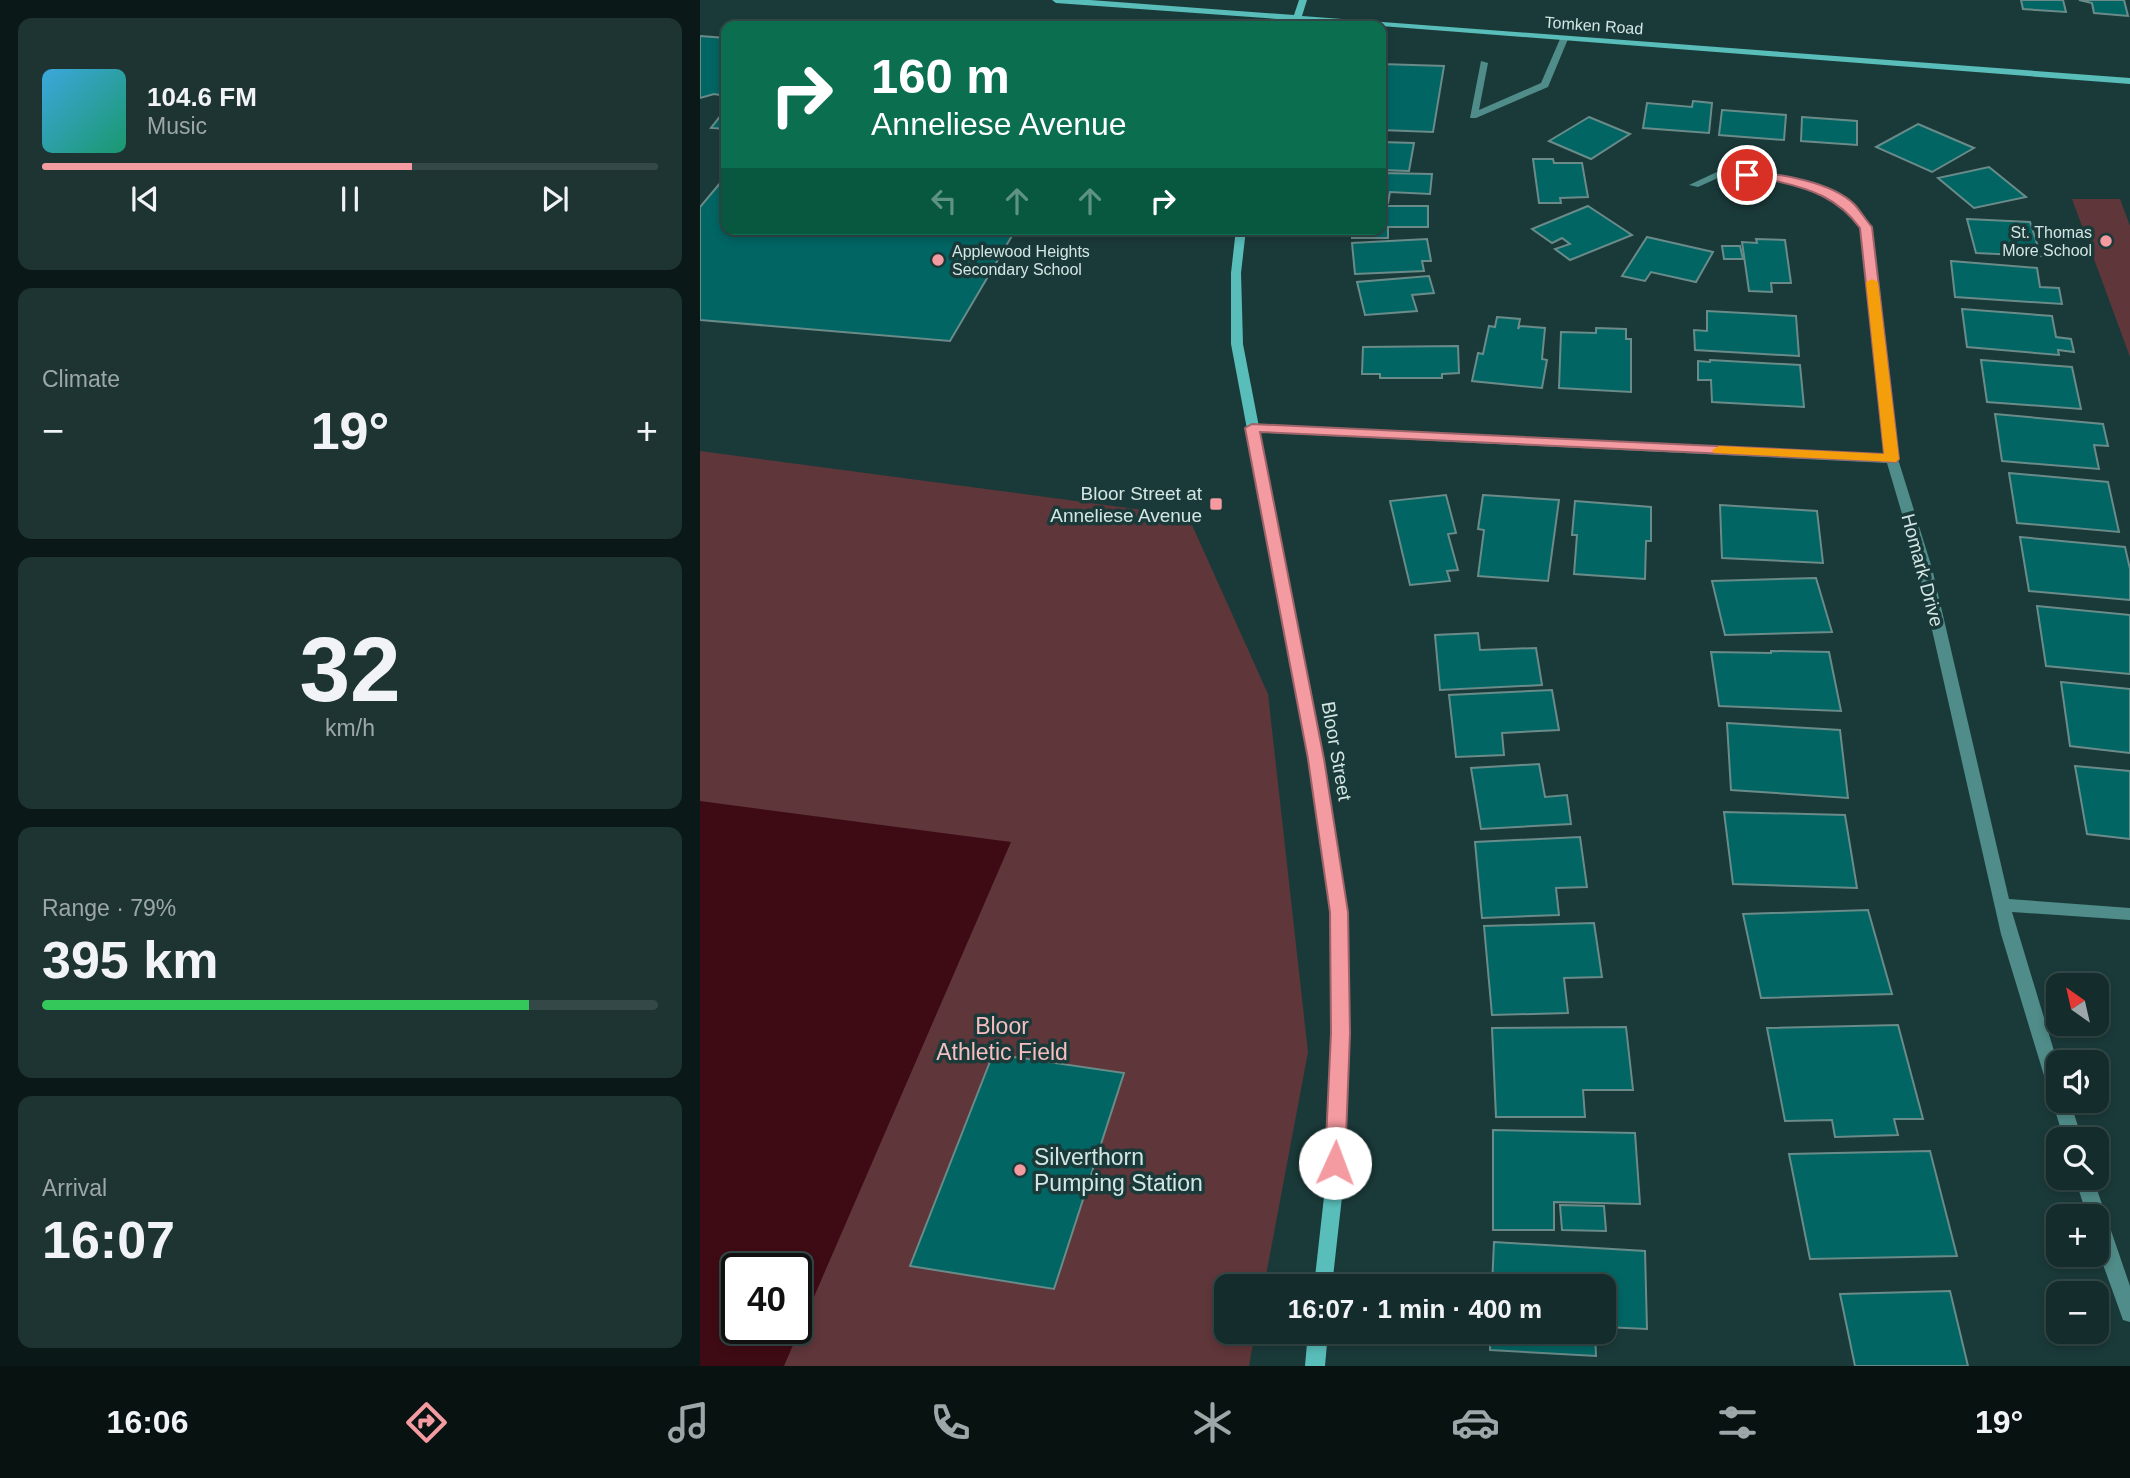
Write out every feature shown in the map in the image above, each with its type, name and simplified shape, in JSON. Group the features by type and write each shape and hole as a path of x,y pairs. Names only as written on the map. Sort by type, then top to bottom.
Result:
{"street":[{"name":"Tomken Road","path":"1056,0 1275,21"},
{"path":"1297,21 1303,0"},
{"name":"Tomken Road","path":"1386,28 2130,81"},
{"path":"1484,63 1473,116 1545,85 1564,39"},
{"name":"Homark Drive","path":"1694,185 1719,174 1774,177 1832,196 1850,206 1866,227 1892,459 1925,568 2003,905 2046,1051"},
{"name":"Bloor Street","path":"1240,235 1236,273 1237,344 1316,759 1339,912 1340,1033 1334,1188 1324,1274"},
{"path":"1252,428 1892,459"},
{"path":"2003,905 2130,914"},
{"path":"2109,1254 2130,1313"},
{"path":"1314,1366 1317,1344"}],"green space":[{"path":"2072,199 2120,199 2130,226 2130,357"},
{"name":"Bloor Athletic Field","path":"700,451 1188,516 1268,694 1308,1052 1266,1274 1214,1274 1214,1344 1253,1344 1249,1366 700,1366"}],"shaded area":[{"path":"700,801 1011,842 812,1301 812,1253 721,1253 721,1344 794,1344 784,1366 700,1366"}],"building":[{"path":"2021,0 2063,0 2066,12 2023,9"},
{"path":"2079,0 2124,0 2128,16 2094,13 2092,3"},
{"path":"700,36 721,38 721,95 700,98"},
{"path":"1386,64 1444,66 1433,132 1386,130"},
{"path":"1693,101 1712,103 1709,133 1643,128 1647,103 1692,107"},
{"path":"1722,110 1786,115 1784,140 1719,135"},
{"path":"721,115 721,129 711,128"},
{"path":"1589,117 1630,134 1591,159 1549,141"},
{"path":"1802,117 1857,121 1857,145 1801,141"},
{"path":"1918,124 1974,148 1932,172 1876,147"},
{"path":"1386,142 1414,143 1409,171 1386,170"},
{"path":"1533,159 1553,159 1554,163 1582,163 1588,197 1560,198 1561,203 1539,203"},
{"path":"1989,167 2026,197 1974,208 1938,178"},
{"path":"1386,173 1432,174 1430,194 1390,192 1388,203"},
{"path":"721,182 721,235 1012,235 950,341 700,320 700,207"},
{"path":"1386,206 1428,206 1428,227 1388,227 1388,238 1352,238 1352,235 1386,235"},
{"path":"1588,206 1632,235 1570,260 1555,249 1570,244 1562,238 1552,243 1532,229"},
{"path":"1967,219 2030,222 2041,256 1976,253"},
{"path":"1647,237 1713,252 1696,282 1651,272 1645,281 1622,276"},
{"path":"1427,239 1431,261 1422,261 1424,271 1355,274 1352,243"},
{"path":"1756,239 1785,240 1791,283 1771,283 1772,292 1749,291 1742,242 1757,243"},
{"path":"1722,246 1740,246 1743,259 1724,259"},
{"path":"1951,261 2037,268 2040,287 2059,288 2062,304 1955,297"},
{"path":"1429,276 1434,293 1412,295 1417,311 1365,315 1357,282"},
{"path":"1962,309 2052,316 2056,337 2071,339 2074,352 2058,350 2059,355 1967,347"},
{"path":"1707,311 1796,316 1799,356 1695,350 1694,330 1707,331"},
{"path":"1497,317 1520,319 1518,329 1520,326 1545,328 1542,359 1547,360 1542,388 1472,381 1478,353 1483,354 1489,326 1495,327"},
{"path":"1596,328 1626,329 1626,339 1631,339 1631,392 1559,388 1561,332 1596,333"},
{"path":"1458,346 1459,373 1442,374 1442,378 1380,378 1380,374 1362,374 1363,347"},
{"path":"1981,360 2072,367 2081,409 1987,402"},
{"path":"1698,361 1800,365 1804,407 1712,402 1711,380 1698,380"},
{"path":"1995,414 2103,424 2108,446 2094,445 2099,469 2002,461"},
{"path":"2009,473 2108,482 2119,532 2017,523"},
{"path":"1446,495 1456,533 1448,534 1458,570 1447,571 1450,581 1410,585 1390,501"},
{"path":"1483,495 1559,500 1548,581 1478,576 1484,530 1478,529"},
{"path":"1575,501 1651,507 1651,541 1646,541 1645,579 1574,574 1577,535 1572,535"},
{"path":"1720,505 1817,511 1823,563 1722,558"},
{"path":"2020,537 2125,547 2130,569 2130,600 2029,591"},
{"path":"1816,578 1832,632 1725,635 1712,581"},
{"path":"2037,606 2130,615 2130,674 2046,666"},
{"path":"1478,633 1480,650 1536,648 1542,685 1440,690 1435,635"},
{"path":"1711,652 1829,652 1841,711 1719,706"},
{"path":"2061,682 2130,689 2130,753 2070,746"},
{"path":"1552,690 1559,730 1502,733 1504,755 1456,757 1449,695"},
{"path":"1727,723 1840,730 1848,798 1731,790"},
{"path":"1539,764 1545,797 1567,795 1571,824 1481,829 1471,768"},
{"path":"2075,766 2130,771 2130,839 2087,834"},
{"path":"1724,812 1845,815 1857,888 1733,884"},
{"path":"1580,837 1587,887 1556,888 1559,915 1482,918 1475,842"},
{"path":"1868,910 1892,994 1761,998 1743,914"},
{"path":"1594,923 1602,977 1564,978 1568,1013 1492,1015 1484,926"},
{"path":"1898,1025 1923,1119 1894,1119 1898,1135 1835,1137 1832,1120 1785,1121 1767,1028"},
{"path":"1626,1027 1633,1090 1583,1090 1585,1117 1496,1117 1492,1028"},
{"name":"Silverthorn Pumping Station","path":"993,1054 1124,1073 1054,1289 910,1266"},
{"path":"1493,1130 1635,1133 1640,1204 1554,1202 1554,1230 1493,1230"},
{"path":"1930,1151 1957,1256 1810,1259 1789,1154"},
{"path":"1560,1205 1604,1206 1606,1231 1562,1230"},
{"path":"1494,1242 1645,1251 1647,1329 1616,1328 1616,1274 1493,1274"},
{"path":"1950,1291 1968,1366 1855,1366 1840,1294"},
{"path":"1490,1344 1596,1344 1596,1356 1490,1350"}],"slow traffic":[{"path":"1719,450 1892,459 1872,282"}],"place":[{"name":"St. Thomas More School","path":"2106,241"},
{"name":"Applewood Heights Secondary School","path":"938,260"},
{"name":"Bloor Street at Anneliese Avenue","path":"1216,504"},
{"name":"Silverthorn Pumping Station","path":"1020,1170"}],"route":[{"path":"1335,1163 1340,1033 1339,912 1316,759 1252,428 1892,459 1866,227 1850,206 1823,191 1774,177 1747,175"}]}
